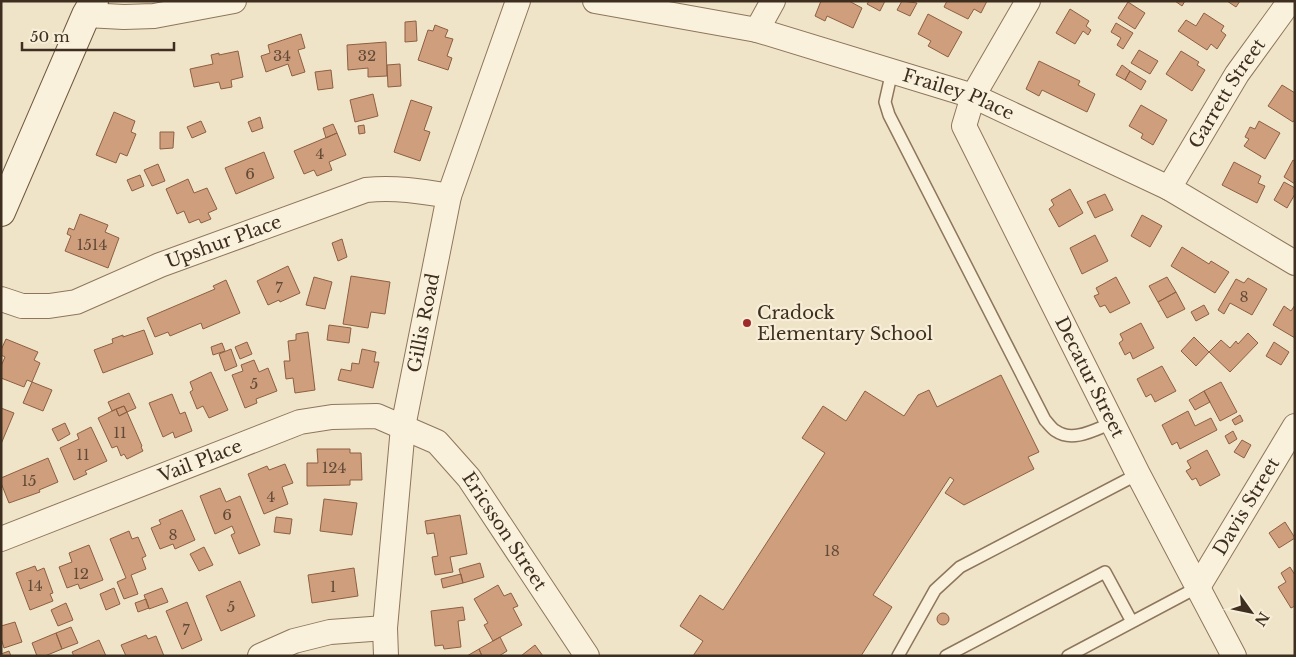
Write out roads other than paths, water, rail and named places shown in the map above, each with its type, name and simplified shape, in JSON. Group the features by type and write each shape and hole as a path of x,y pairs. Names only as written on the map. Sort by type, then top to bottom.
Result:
{"main road":[{"path":"1,212 88,6"}],"street":[{"path":"88,6 124,17 154,16 234,1"},
{"name":"Gillis Road","path":"386,656 385,628 403,427 449,196 518,1"},
{"name":"Frailey Place","path":"595,1 757,30 973,96 1169,188 1295,263"},
{"path":"757,30 774,1"},
{"name":"Decatur Street","path":"1028,1 973,96 964,126 1112,423 1234,656"},
{"name":"Garrett Street","path":"1169,188 1237,74 1290,1"},
{"name":"Upshur Place","path":"1,299 22,306 49,306 76,302 160,264 366,190 382,188 416,190 449,196"},
{"name":"Vail Place","path":"1,539 300,422 332,417 377,416 403,427"},
{"name":"Davis Street","path":"1198,587 1295,426"},
{"name":"Ericsson Street","path":"403,427 437,442 469,478 587,656"},
{"path":"260,656 294,641 330,632 385,628"}],"lane":[{"path":"892,71 886,102 889,115 1045,420 1056,432 1069,436 1082,435 1112,423"},
{"path":"898,656 935,590 960,567 1138,474"},
{"path":"946,656 1105,572 1132,622"},
{"path":"1068,656 1198,587"}],"place":[{"name":"Cradock Elementary School","path":"747,323"}]}
